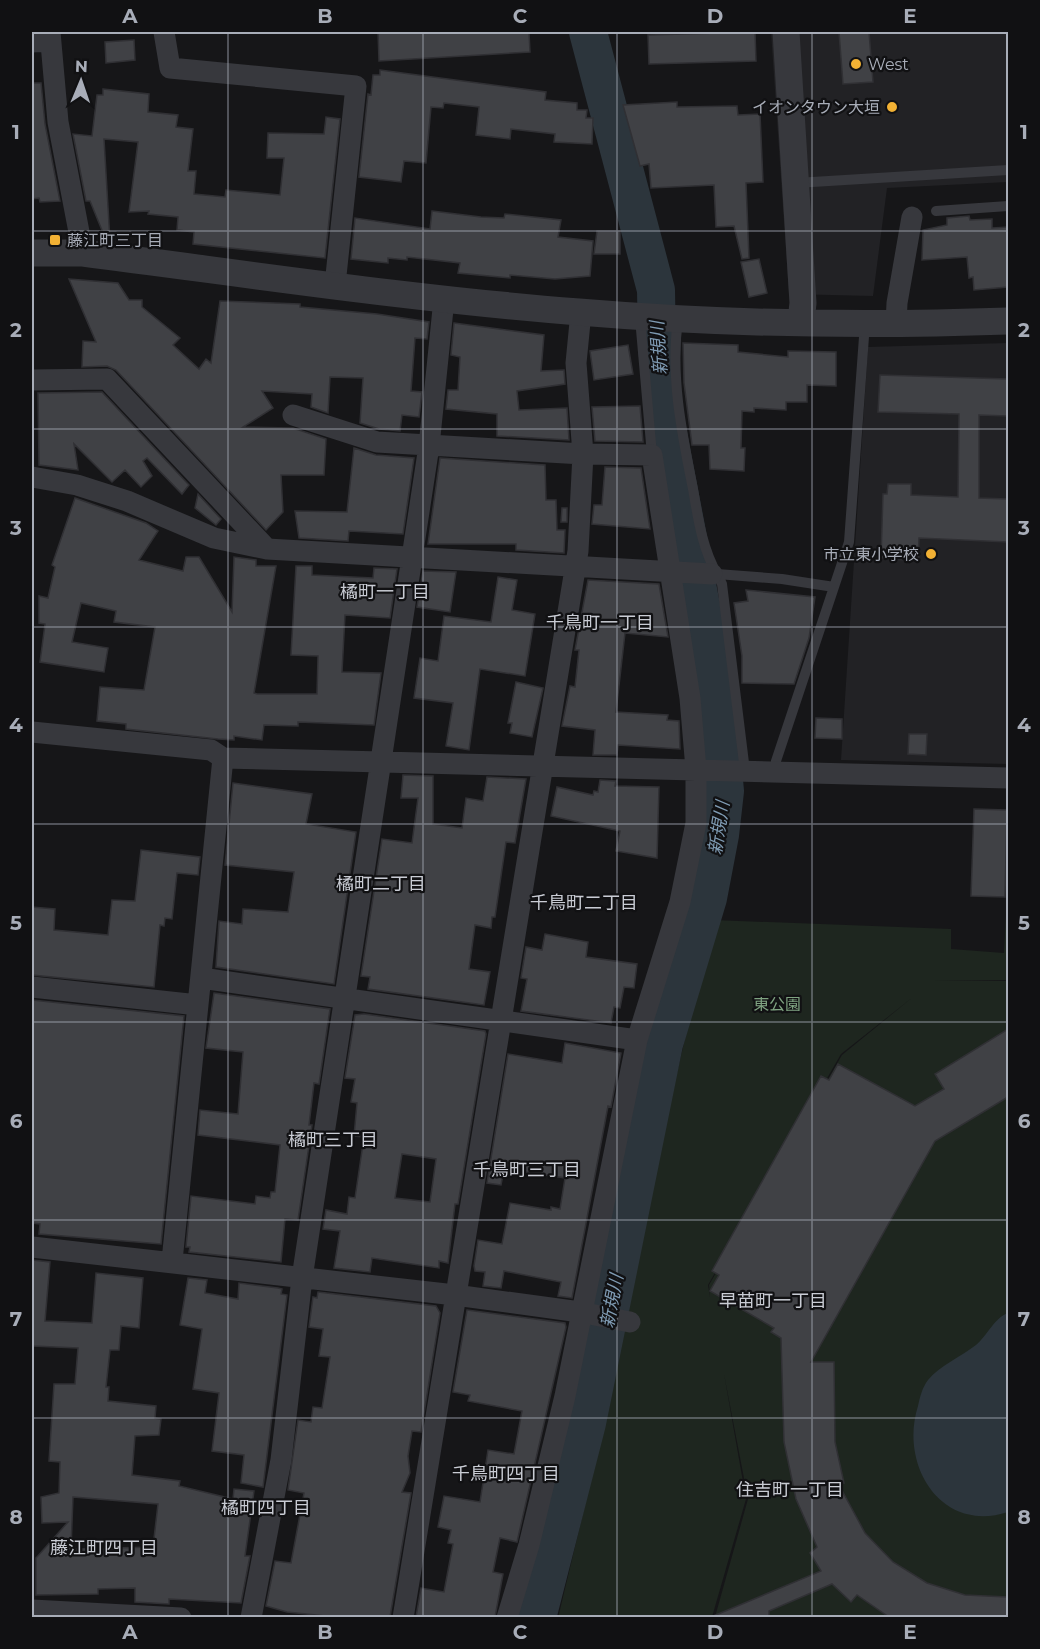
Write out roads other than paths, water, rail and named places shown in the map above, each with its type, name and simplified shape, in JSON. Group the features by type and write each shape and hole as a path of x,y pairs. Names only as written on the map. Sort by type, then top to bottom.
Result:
{"street":[{"path":"164,32 171,68 356,86 335,285"},
{"path":"786,32 803,303 801,321"},
{"path":"44,38 83,253"},
{"path":"896,325 897,303 912,216"},
{"path":"32,253 83,253 444,299 658,318 865,322 896,325 1008,321"},
{"path":"251,1617 281,1460 302,1278 429,446 444,299"},
{"path":"403,1617 499,1020 575,568 583,454 576,373 581,312"},
{"path":"32,380 107,379 267,549"},
{"path":"293,415 377,442 583,454 652,455 676,573 699,769 696,824 680,902 637,1040 585,1313 529,1545 507,1617"},
{"path":"32,477 77,485 127,501 214,538 267,549 714,574"},
{"path":"32,732 211,750 223,758 1008,778"},
{"path":"172,1261 223,758"},
{"path":"201,978 637,1040"},
{"path":"32,987 198,1005"},
{"path":"32,1246 455,1295 585,1313 630,1322"},
{"path":"32,1610 181,1617"}],"lane":[{"path":"795,183 1008,170"},
{"path":"936,211 1008,206"},
{"path":"652,455 658,318"},
{"path":"658,318 675,356 681,431 702,538 714,574 722,584 743,770"},
{"path":"775,772 776,761 849,542 865,322"},
{"path":"714,574 782,579 834,587"}],"waterway":[{"name":"新規川","path":"537,1618 587,1423 664,1044 708,898 720,835 725,791 714,673 665,418 657,348 656,290 588,32"}],"place":[{"name":"West","path":"856,64"},
{"name":"イオンタウン大垣","path":"892,107"},
{"name":"藤江町三丁目","path":"55,240"},
{"name":"市立東小学校","path":"931,554"}],"district":[{"name":"橘町一丁目","path":"385,592"},
{"name":"千鳥町一丁目","path":"600,623"},
{"name":"橘町二丁目","path":"381,884"},
{"name":"千鳥町二丁目","path":"584,903"},
{"name":"橘町三丁目","path":"333,1140"},
{"name":"千鳥町三丁目","path":"527,1170"},
{"name":"早苗町一丁目","path":"773,1301"},
{"name":"千鳥町四丁目","path":"506,1474"},
{"name":"住吉町一丁目","path":"790,1490"},
{"name":"橘町四丁目","path":"266,1508"},
{"name":"藤江町四丁目","path":"104,1548"}],"park label":[{"name":"東公園","path":"777,1004"}]}
